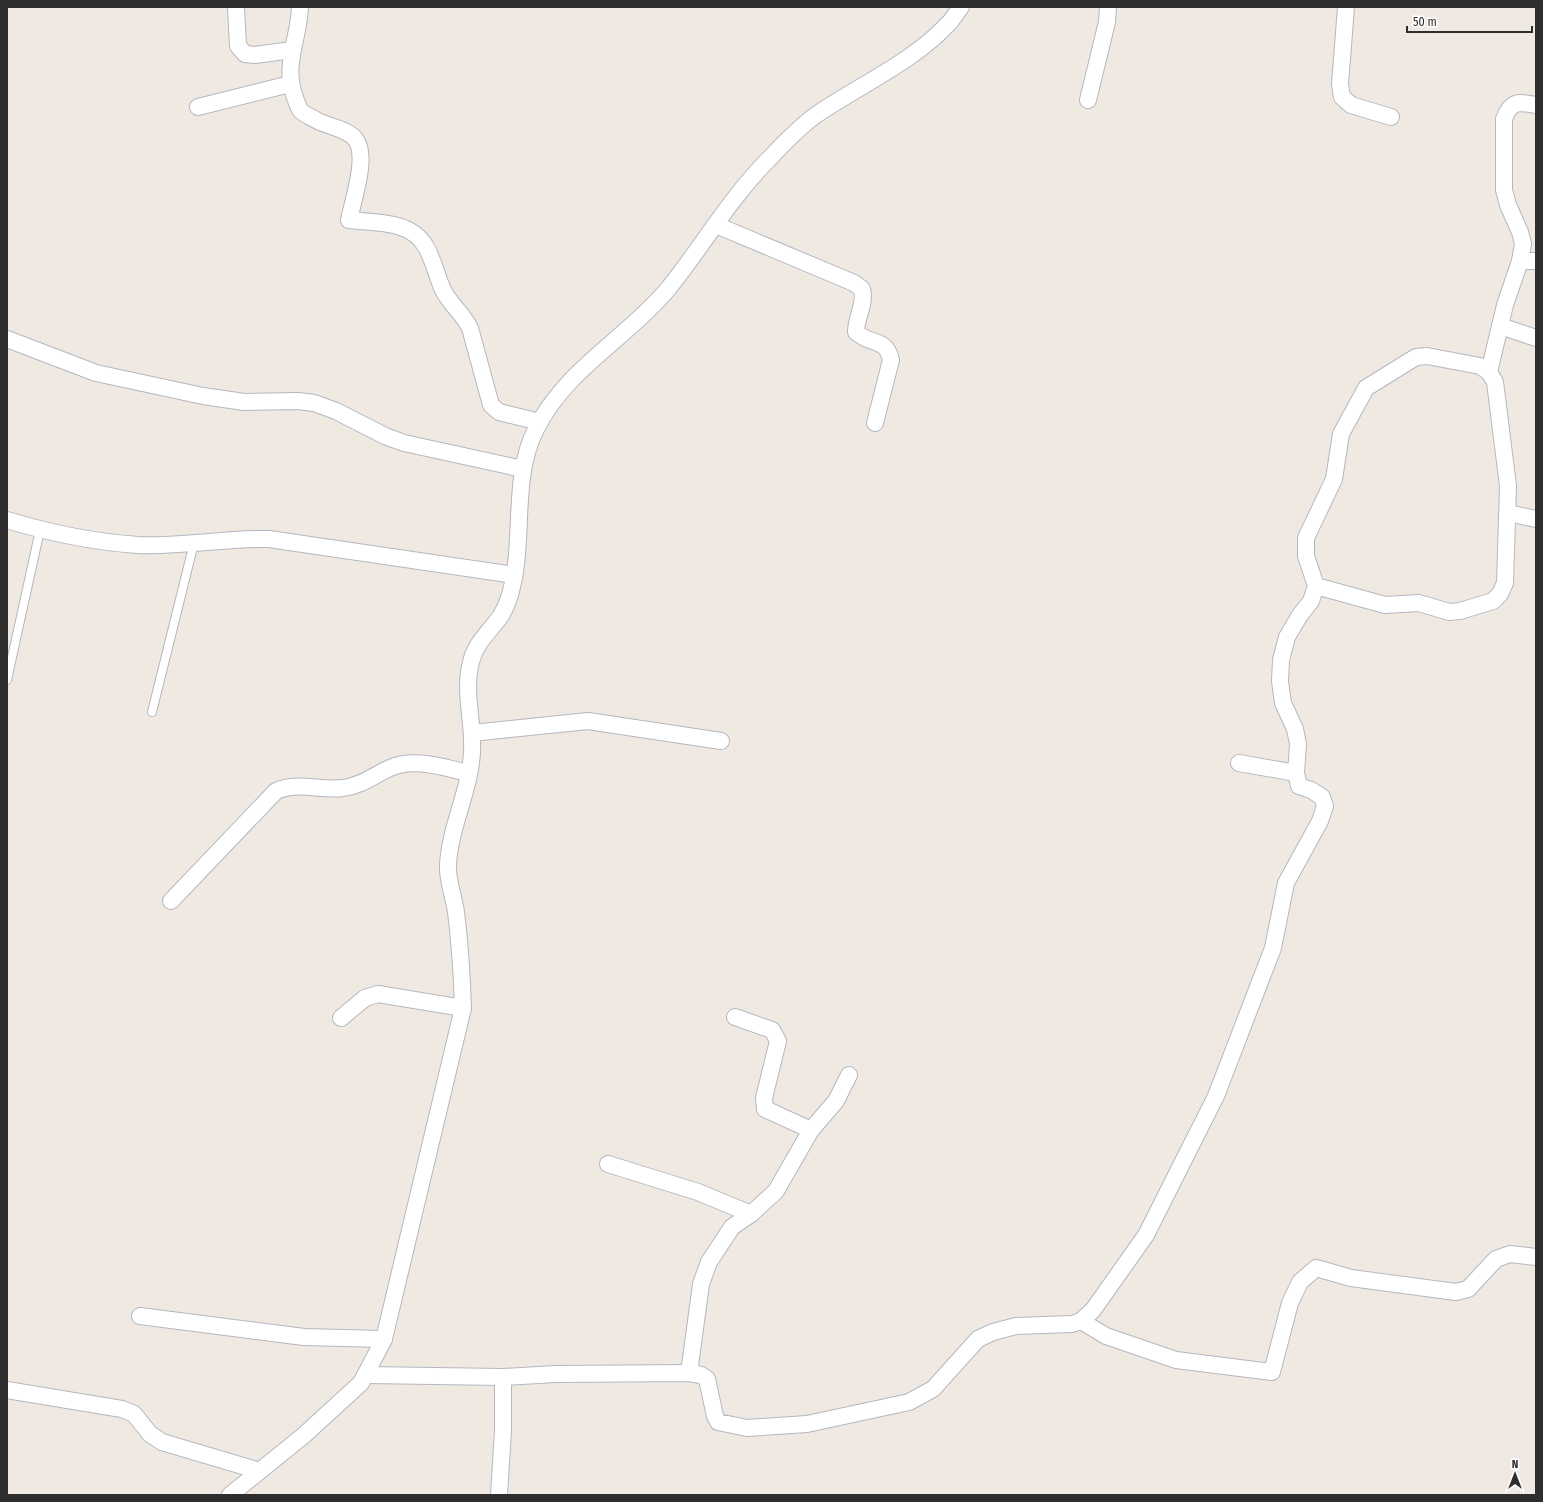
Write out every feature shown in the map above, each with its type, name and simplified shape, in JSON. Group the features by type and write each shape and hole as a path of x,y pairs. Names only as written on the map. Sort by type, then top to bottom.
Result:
{"street":[{"path":"236,7 238,46 245,54 255,55 292,50"},
{"path":"300,7 289,69 290,84 300,110 318,121 342,130 356,139 361,155 349,220 403,226 414,232 426,246 448,299 464,316 470,328 491,405 499,412 540,422"},
{"path":"230,1495 303,1436 361,1383 384,1340 463,1008 462,958 455,903 448,868 450,848 469,773 472,755 472,733 467,695 472,658 482,639 499,618 508,603 514,575 524,469 528,450 540,422 554,399 571,381 652,307 743,188 793,135 815,116 920,48 947,26 961,7"},
{"path":"1088,100 1107,22 1108,7"},
{"path":"1346,7 1340,84 1342,97 1351,105 1391,117"},
{"path":"198,107 290,84"},
{"path":"1489,372 1505,305 1528,261 1520,232 1508,205 1504,190 1504,119 1508,109 1514,104 1521,102 1536,105"},
{"path":"716,225 854,283 862,289 864,298 856,324 856,332 862,338 884,344 889,350 891,360 875,423"},
{"path":"1500,326 1536,338"},
{"path":"7,339 96,373 203,396 244,402 298,401 314,403 336,411 385,436 404,443 524,469"},
{"path":"365,1375 503,1377 556,1374 689,1372 701,1375 707,1380 715,1416 718,1422 747,1428 808,1424 909,1402 933,1389 978,1339 993,1332 1016,1326 1058,1326 1081,1321 1094,1310 1146,1235 1216,1096 1273,948 1286,883 1320,821 1325,806 1322,797 1311,790 1299,786 1296,773 1298,744 1295,729 1283,703 1280,681 1281,660 1287,637 1300,615 1311,601 1316,586 1306,556 1306,538 1334,480 1340,434 1366,388 1416,357 1427,356 1480,366 1489,372 1495,382 1508,486 1505,583 1500,594 1493,601 1460,611 1450,612 1419,603 1385,605 1316,586"},
{"path":"1508,512 1536,519"},
{"path":"7,520 40,530 93,540 139,545 248,538 269,539 514,575"},
{"path":"472,733 588,721 722,741"},
{"path":"171,901 276,791 288,786 342,788 355,786 366,782 390,768 401,764 415,762 469,773"},
{"path":"1239,763 1296,773"},
{"path":"341,1018 365,998 378,994 463,1008"},
{"path":"735,1017 772,1030 778,1041 764,1098 765,1109 811,1130"},
{"path":"689,1372 701,1284 707,1269 732,1227 751,1214 776,1191 811,1130 836,1101 849,1075"},
{"path":"608,1164 698,1192 751,1214"},
{"path":"1081,1321 1106,1336 1176,1360 1272,1372 1290,1303 1300,1282 1316,1268 1351,1278 1456,1292 1468,1289 1496,1259 1510,1254 1536,1257"},
{"path":"140,1316 304,1337 384,1340"},
{"path":"499,1495 503,1431 503,1377"},
{"path":"7,1390 122,1409 134,1414 150,1434 162,1442 260,1470"}],"lane":[{"path":"7,680 40,530"},
{"path":"152,712 194,542"}]}
